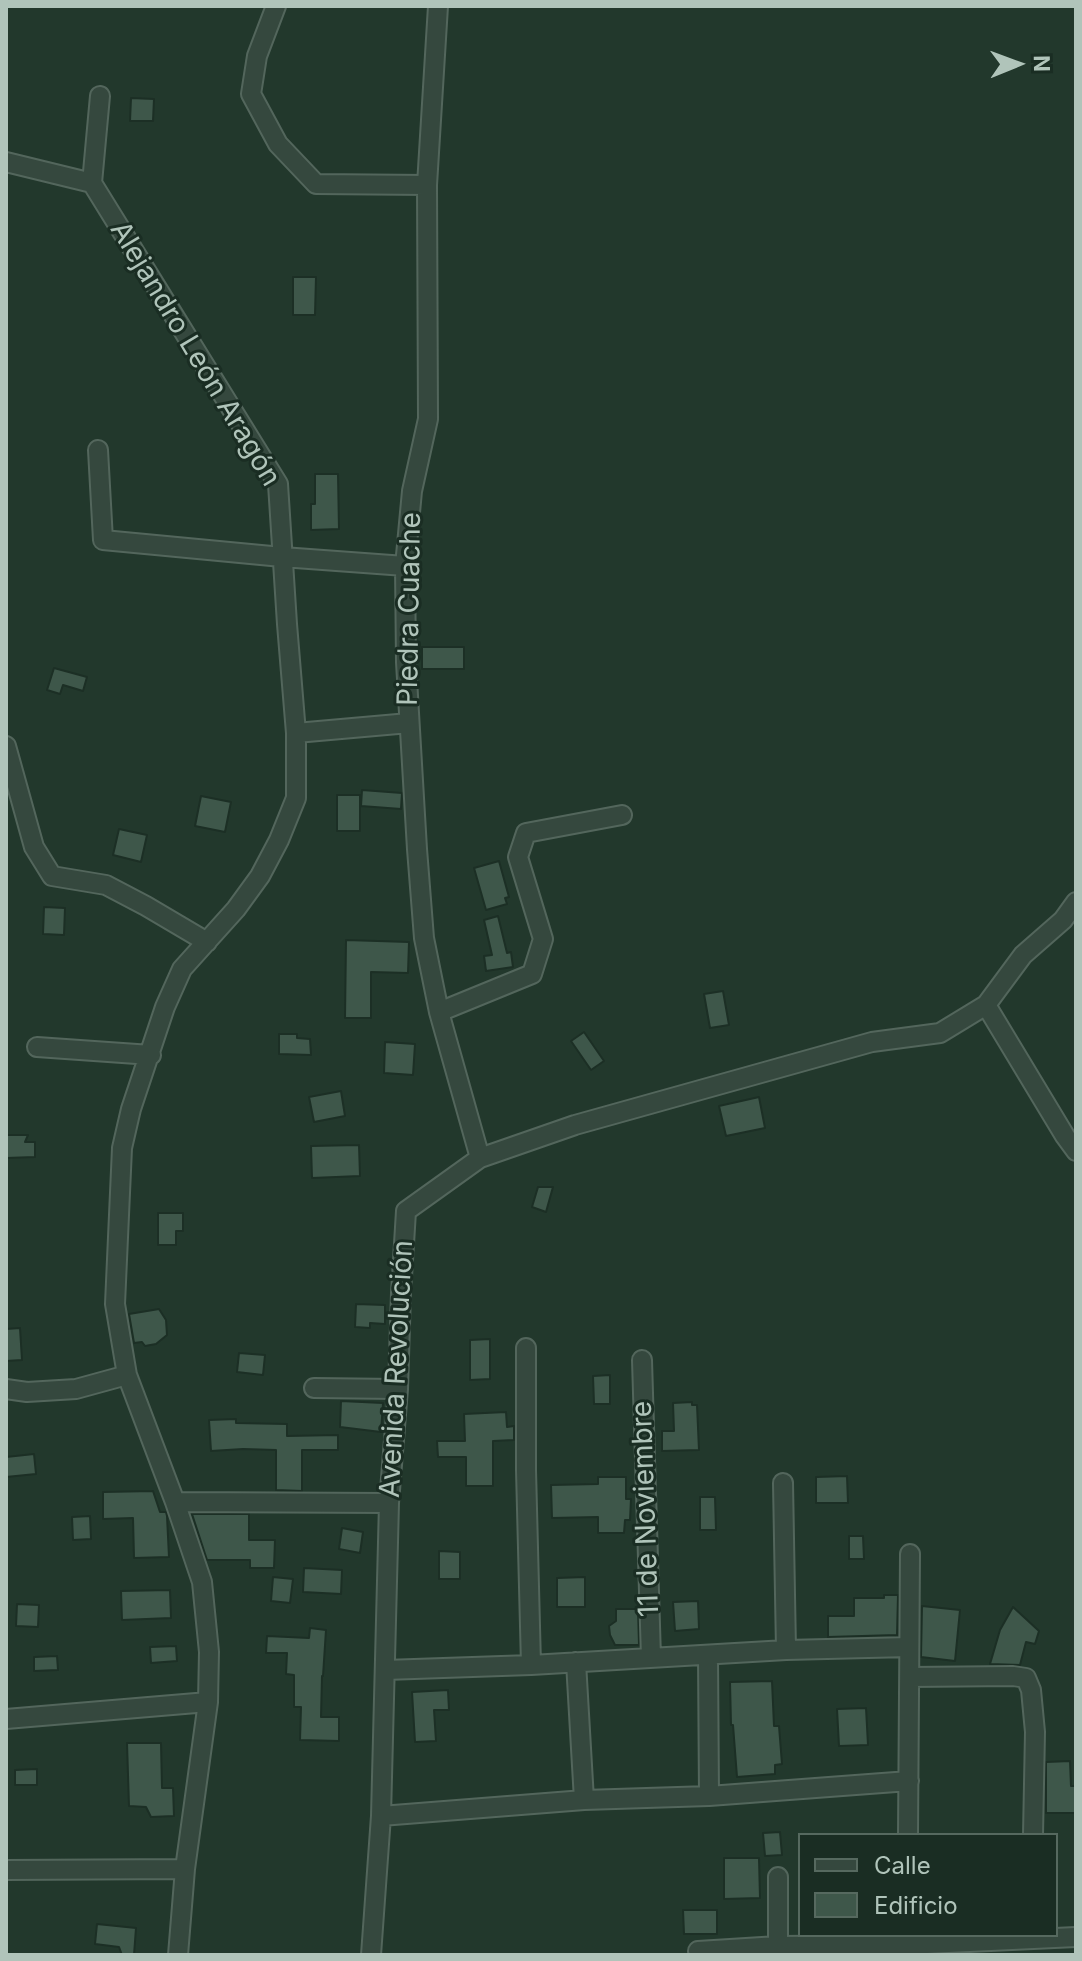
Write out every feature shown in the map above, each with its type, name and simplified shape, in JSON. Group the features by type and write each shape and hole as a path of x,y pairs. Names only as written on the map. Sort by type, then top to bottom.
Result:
{"street":[{"path":"276,6 257,56 251,94 278,144 316,184 427,185"},
{"name":"Piedra Cuache","path":"438,6 427,185 428,419 412,491 405,566 409,723 424,938 439,1012 480,1158"},
{"path":"6,162 92,183 100,96"},
{"name":"Alejandro León Aragón","path":"92,183 278,484 296,733 296,798 279,840 260,876 236,909 182,969 165,1007 131,1109 122,1148 115,1304 127,1375 202,1582 209,1652 208,1702 185,1869 178,1955"},
{"path":"98,450 103,540 405,566"},
{"path":"296,733 409,723"},
{"path":"6,746 34,847 52,876 106,885 207,942"},
{"path":"439,1012 532,974 543,939 518,857 526,833 622,815"},
{"path":"1076,902 1063,920 1023,955 986,1005 1076,1151"},
{"name":"Avenida Revolución","path":"371,1955 381,1816 389,1503 406,1211 480,1158 575,1125 859,1045 940,1033 986,1005"},
{"path":"37,1047 151,1055"},
{"path":"526,1348 531,1665"},
{"name":"11 de Noviembre","path":"642,1360 651,1658"},
{"path":"6,1389 27,1392 76,1389 127,1375"},
{"path":"314,1388 398,1389"},
{"path":"783,1483 786,1650"},
{"path":"175,1502 389,1503"},
{"path":"908,1833 910,1554"},
{"path":"385,1670 909,1647"},
{"path":"708,1656 709,1796"},
{"path":"576,1662 584,1800"},
{"path":"910,1677 1026,1678 1031,1690 1035,1732 1033,1833"},
{"path":"6,1719 208,1702"},
{"path":"381,1816 584,1800 709,1796 909,1781"},
{"path":"6,1870 185,1869"},
{"path":"778,1877 778,1950"},
{"path":"698,1951 1033,1943 1076,1937"}],"building":[{"path":"131,98 154,99 153,121 130,121"},
{"path":"293,277 316,277 315,315 293,315"},
{"path":"315,474 338,474 339,529 311,530"},
{"path":"422,647 464,647 464,669 422,669"},
{"path":"54,668 87,677 83,691 63,685 60,694 47,690"},
{"path":"362,790 402,793 401,809 361,806"},
{"path":"337,795 360,795 360,831 337,831"},
{"path":"201,796 231,802 225,832 195,826"},
{"path":"119,829 147,835 141,862 113,855"},
{"path":"499,861 509,897 505,898 507,904 486,910 474,868"},
{"path":"44,907 65,908 64,935 43,934"},
{"path":"498,916 513,967 486,971 484,956 492,955 484,920"},
{"path":"346,940 409,942 408,973 371,972 371,1018 345,1018"},
{"path":"723,991 729,1025 710,1028 704,994"},
{"path":"584,1032 604,1061 591,1070 571,1041"},
{"path":"279,1034 297,1034 297,1038 310,1039 311,1055 279,1054"},
{"path":"385,1042 415,1044 413,1075 384,1073"},
{"path":"341,1091 345,1116 314,1122 309,1097"},
{"path":"759,1097 765,1128 726,1136 719,1106"},
{"path":"6,1135 28,1135 25,1142 35,1142 35,1157 6,1158"},
{"path":"359,1145 360,1176 312,1178 311,1146"},
{"path":"538,1187 553,1187 546,1212 532,1207"},
{"path":"158,1213 183,1213 183,1231 176,1231 176,1245 158,1245"},
{"path":"356,1304 385,1305 385,1324 370,1323 370,1328 355,1327"},
{"path":"159,1309 166,1320 167,1335 156,1344 145,1346 142,1342 134,1343 129,1314"},
{"path":"20,1328 22,1360 6,1361 6,1329"},
{"path":"490,1339 490,1379 470,1380 470,1340"},
{"path":"239,1353 265,1355 263,1375 237,1372"},
{"path":"610,1375 610,1404 594,1404 593,1376"},
{"path":"341,1401 383,1403 381,1432 340,1427"},
{"path":"692,1402 692,1405 697,1405 699,1450 662,1451 662,1431 674,1431 673,1403"},
{"path":"506,1412 507,1427 514,1426 514,1440 493,1441 493,1486 466,1486 466,1457 438,1457 437,1441 465,1441 464,1414"},
{"path":"236,1419 236,1423 287,1424 287,1436 338,1435 338,1450 302,1450 302,1491 276,1490 276,1450 211,1451 209,1420"},
{"path":"34,1454 36,1474 6,1477 6,1457"},
{"path":"847,1476 848,1503 816,1503 816,1477"},
{"path":"598,1477 626,1477 626,1499 631,1499 630,1520 625,1520 624,1533 598,1533 598,1517 552,1518 551,1485 598,1484"},
{"path":"153,1491 160,1512 166,1512 167,1516 169,1557 134,1558 133,1518 103,1519 103,1492"},
{"path":"700,1497 715,1497 716,1530 700,1530"},
{"path":"192,1514 249,1514 249,1540 275,1540 274,1568 250,1568 250,1560 207,1560"},
{"path":"90,1516 91,1539 73,1540 72,1517"},
{"path":"342,1528 363,1532 360,1553 339,1549"},
{"path":"849,1536 863,1536 864,1559 849,1559"},
{"path":"439,1551 460,1552 460,1579 439,1579"},
{"path":"304,1568 342,1570 341,1594 303,1592"},
{"path":"273,1577 293,1579 290,1603 271,1601"},
{"path":"585,1577 585,1607 557,1607 557,1578"},
{"path":"170,1590 171,1618 122,1620 121,1591"},
{"path":"884,1595 898,1595 897,1635 828,1637 828,1616 854,1616 854,1598 884,1598"},
{"path":"698,1601 699,1629 675,1631 673,1602"},
{"path":"17,1604 39,1605 38,1627 16,1626"},
{"path":"922,1606 960,1610 955,1661 921,1657"},
{"path":"1013,1607 1039,1631 1035,1644 1026,1642 1020,1665 990,1664 1000,1630"},
{"path":"616,1609 638,1609 639,1645 615,1645 609,1626 616,1621"},
{"path":"310,1628 326,1630 321,1717 339,1717 339,1741 300,1740 301,1707 294,1707 294,1675 286,1674 287,1653 266,1653 267,1636 309,1638"},
{"path":"176,1646 177,1661 151,1663 150,1647"},
{"path":"57,1656 58,1670 34,1671 34,1657"},
{"path":"772,1681 774,1726 779,1726 782,1764 775,1765 775,1774 737,1777 730,1682"},
{"path":"448,1690 449,1710 434,1710 436,1741 415,1742 412,1692"},
{"path":"866,1708 868,1745 839,1746 837,1709"},
{"path":"127,1743 161,1743 162,1788 173,1788 174,1816 151,1817 146,1807 129,1806"},
{"path":"1070,1761 1071,1786 1076,1786 1076,1813 1046,1813 1046,1762"},
{"path":"37,1769 37,1785 15,1785 15,1770"},
{"path":"780,1832 782,1855 765,1856 763,1833"},
{"path":"724,1858 759,1858 760,1898 724,1899"},
{"path":"683,1910 717,1910 717,1934 684,1934"},
{"path":"97,1924 136,1928 134,1955 122,1955 119,1947 95,1944"}]}
